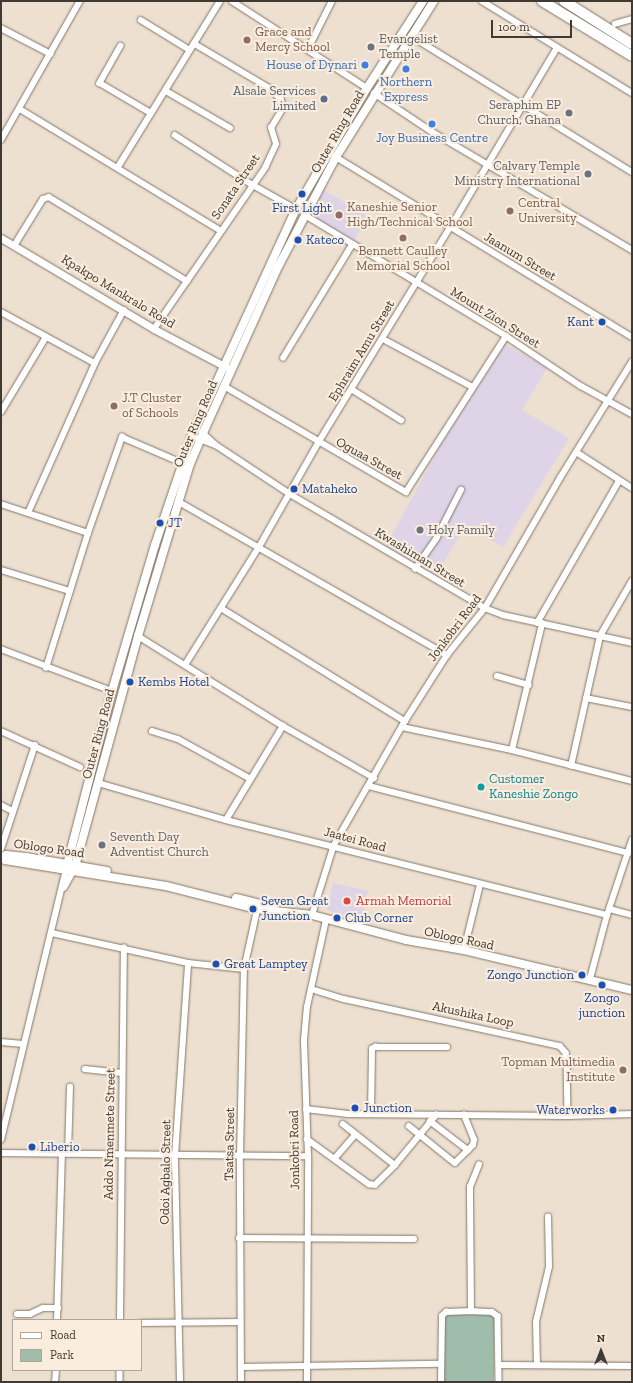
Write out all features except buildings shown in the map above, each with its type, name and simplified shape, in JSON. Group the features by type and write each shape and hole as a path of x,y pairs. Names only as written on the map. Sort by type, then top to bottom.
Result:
{"highway":[{"path":"542,1 632,56"},
{"path":"564,1 632,44"}],"main road":[{"name":"Outer Ring Road","path":"71,867 112,691 182,463 194,432 296,209 370,91 423,1"},
{"name":"Outer Ring Road","path":"71,867 98,783 138,636 179,502 202,436 279,265 370,91 411,36 434,1"},
{"name":"Oblogo Road","path":"1,854 5,860 71,867 258,906 312,915 326,920 435,946 464,950 502,961 590,979 632,990"}],"street":[{"path":"1,140 20,109 80,1"},
{"path":"118,167 220,1"},
{"path":"232,1 308,49 370,91 632,250"},
{"path":"308,49 332,1"},
{"path":"482,1 632,93"},
{"path":"615,24 632,19"},
{"path":"141,20 190,50"},
{"path":"1,28 51,54"},
{"path":"411,36 632,172"},
{"name":"Sonata Street","path":"154,329 251,184 265,168 276,144 274,131 271,128 283,108 281,100 261,83 194,44"},
{"path":"121,46 100,83 151,113"},
{"name":"Ephraim Amu Street","path":"185,665 259,547 318,443 353,390 382,339 524,106 557,48"},
{"path":"166,91 230,128"},
{"path":"20,109 220,230"},
{"path":"175,135 251,184 296,209"},
{"name":"Jaanum Street","path":"336,157 450,228 632,337"},
{"path":"14,246 43,199 48,197 187,281"},
{"name":"Mount Zion Street","path":"305,215 632,414"},
{"name":"Kpakpo Mankralo Road","path":"1,238 154,329 232,370"},
{"path":"283,358 352,245"},
{"path":"28,513 95,362 124,310"},
{"path":"1,312 95,362"},
{"name":"Oguaa Street","path":"224,386 318,443 406,492 471,386 506,336"},
{"path":"1,412 46,337"},
{"path":"382,339 471,386"},
{"name":"Jonkobri Road","path":"312,915 334,845 370,786 405,721 447,655 485,608 560,478 578,453 632,362"},
{"path":"353,390 401,420"},
{"name":"Kwashiman Street","path":"194,432 290,494 485,608 540,623 632,643"},
{"path":"46,668 88,533 122,437 182,463"},
{"path":"578,453 618,481 632,488"},
{"path":"512,750 529,685 540,623 618,481"},
{"path":"416,569 436,539 461,490"},
{"path":"179,502 447,655"},
{"path":"1,504 88,533"},
{"path":"1,570 70,591"},
{"path":"570,766 600,636 632,581"},
{"path":"221,608 405,721"},
{"path":"138,636 283,726 374,778"},
{"path":"1,649 46,668 112,691"},
{"path":"497,676 529,685"},
{"path":"586,698 632,707"},
{"path":"226,820 249,778 283,726"},
{"path":"402,727 512,750 632,781"},
{"path":"1,731 80,767"},
{"path":"152,731 178,739 249,778"},
{"path":"1,854 13,811 35,746"},
{"name":"Jaatei Road","path":"98,783 226,820 334,845 480,885 607,915"},
{"path":"370,786 629,853"},
{"path":"1,805 13,811"},
{"path":"590,979 607,915 629,853 632,840"},
{"name":"Outer Ring Road","path":"1,1140 23,1044 63,890 71,867"},
{"name":"Outer Ring Road","path":"63,890 71,867"},
{"path":"464,950 480,885"},
{"name":"Tsatsa Street","path":"241,1382 240,1156 244,970 258,906"},
{"path":"610,909 632,915"},
{"name":"Jonkobri Road","path":"307,1382 308,1139 304,1040 311,989 326,920"},
{"path":"52,933 188,963 244,970"},
{"name":"Addo Nmenmete Street","path":"120,1319 119,1210 122,1156 124,948"},
{"name":"Odoi Agbalo Street","path":"180,1382 175,1156 188,963"},
{"name":"Akushika Loop","path":"311,989 344,999 560,1046 567,1059 568,1116"},
{"path":"1,1042 23,1044"},
{"path":"371,1114 372,1049 375,1047 447,1048"},
{"path":"85,1069 122,1073"},
{"path":"57,1319 65,1154 70,1088"},
{"path":"306,1109 371,1114 436,1115 568,1116 632,1114"},
{"path":"308,1139 369,1184 375,1185 395,1165 418,1135 436,1115"},
{"path":"409,1126 452,1163 460,1160 473,1145 474,1135 469,1130 464,1115"},
{"path":"430,1121 468,1150"},
{"path":"343,1124 355,1135 395,1165"},
{"path":"335,1158 355,1135"},
{"path":"1,1153 122,1156 308,1156"},
{"path":"470,1312 470,1187 479,1165"},
{"path":"537,1365 536,1322 549,1267 548,1216"},
{"path":"240,1238 414,1239"},
{"path":"17,1314 30,1314 44,1308 58,1308"},
{"path":"440,1382 443,1313 470,1312 497,1314 500,1365 499,1382"},
{"path":"142,1323 240,1322"},
{"path":"241,1367 440,1364"},
{"path":"500,1365 632,1366"},
{"path":"56,1371 56,1382"},
{"path":"120,1371 120,1382"}],"shaded area":[{"name":"Kaneshie Senior High/Technical School","path":"322,189 368,217 354,241 308,213"},
{"path":"505,344 547,368 522,410 569,438 503,547 466,525 435,577 386,546 442,443"},
{"name":"Armah Memorial","path":"333,883 368,891 362,918 327,910"}],"green space":[{"path":"443,1315 494,1315 494,1382 443,1382"}],"place":[{"name":"Grace and Mercy School","path":"247,40"},
{"name":"Evangelist Temple","path":"371,47"},
{"name":"House of Dynari","path":"365,65"},
{"name":"Northern Express","path":"406,69"},
{"name":"Alsale Services Limited","path":"324,99"},
{"name":"Seraphim EP Church, Ghana","path":"569,113"},
{"name":"Joy Business Centre","path":"432,124"},
{"name":"Calvary Temple Ministry International","path":"588,174"},
{"name":"First Light","path":"302,194"},
{"name":"Central University","path":"510,211"},
{"name":"Kaneshie Senior High/Technical School","path":"339,215"},
{"name":"Bennett Caulley Memorial School","path":"403,238"},
{"name":"Kateco","path":"298,240"},
{"name":"Kant","path":"602,322"},
{"name":"J.T Cluster of Schools","path":"114,406"},
{"name":"Mataheko","path":"294,489"},
{"name":"JT","path":"160,523"},
{"name":"Holy Family","path":"420,530"},
{"name":"Kembs Hotel","path":"130,682"},
{"name":"Customer Kaneshie Zongo","path":"481,787"},
{"name":"Seventh Day Adventist Church","path":"102,845"},
{"name":"Armah Memorial","path":"347,901"},
{"name":"Seven Great Junction","path":"253,909"},
{"name":"Club Corner","path":"337,918"},
{"name":"Great Lamptey","path":"216,964"},
{"name":"Zongo Junction","path":"582,975"},
{"name":"Zongo junction","path":"602,985"},
{"name":"Topman Multimedia Institute","path":"623,1070"},
{"name":"Junction","path":"355,1108"},
{"name":"Waterworks","path":"613,1110"},
{"name":"Liberio","path":"32,1147"}]}
